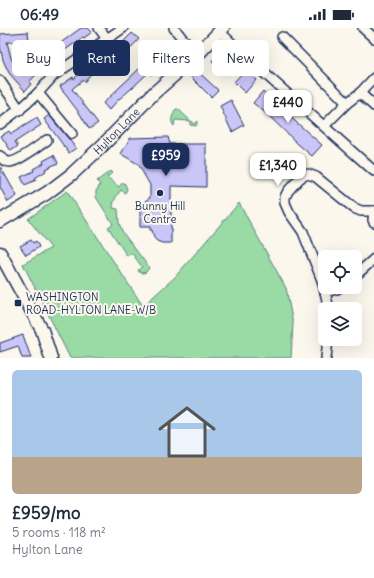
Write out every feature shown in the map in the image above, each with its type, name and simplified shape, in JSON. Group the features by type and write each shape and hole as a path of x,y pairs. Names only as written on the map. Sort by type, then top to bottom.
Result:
{"street":[{"path":"99,28 107,39"},
{"path":"0,124 20,110 54,75 124,28"},
{"path":"174,28 184,40"},
{"path":"364,28 374,38"},
{"path":"221,30 244,55 374,171"},
{"name":"Hylton Lane","path":"204,48 221,30"},
{"path":"282,37 347,103"},
{"name":"Hylton Lane","path":"0,221 47,193 72,174 173,76"},
{"path":"324,126 374,78"},
{"path":"0,81 20,110"},
{"path":"38,93 72,134"},
{"path":"360,93 374,106"},
{"path":"0,156 2,159 9,162 15,161 47,140"},
{"path":"318,270 303,232 289,212 285,203 285,197 288,191 299,179 308,174 316,178 354,208 361,211 374,211 374,222"},
{"path":"0,253 42,330 51,358"},
{"path":"362,270 374,259"},
{"path":"326,358 327,346"}],"green space":[{"path":"176,109 178,109 194,124 197,121 196,126 190,125 190,121 175,120 174,126 172,120"},
{"path":"110,171 112,173 107,177 119,187 123,182 127,189 125,193 121,190 114,201 113,208 118,209 119,223 123,233 148,266 149,268 146,272 139,272 138,270 142,267 132,253 127,256 108,227 113,224 96,197 96,191 100,185 97,181"},
{"path":"67,191 143,306 175,277 239,203 286,288 293,324 291,358 70,358 23,264 51,248 28,219"}],"building":[{"path":"81,28 88,28 92,32 84,38 73,40 73,44 65,50 65,40"},
{"path":"28,32 29,40 12,40 12,42 7,42 11,58 12,76 35,76 29,82 31,84 25,91 9,73 3,60 0,46 0,34"},
{"path":"132,33 139,39 130,49 130,40 125,40"},
{"path":"138,70 138,76 145,76 109,110 103,103"},
{"path":"77,76 89,76 84,82 83,80 72,89 98,123 89,129 60,86 73,77 74,79"},
{"path":"190,76 203,76 218,90 211,97"},
{"path":"240,76 252,76 256,80 245,93 234,82"},
{"path":"263,91 322,145 312,156 253,103"},
{"path":"231,100 244,125 232,132 220,106"},
{"path":"49,115 76,148 69,153 44,119"},
{"path":"37,118 41,125 15,142 18,146 11,151 1,136 9,131 11,134"},
{"name":"Bunny Hill Centre","path":"168,137 170,144 206,144 206,187 171,186 171,243 162,243 154,238 150,227 140,227 140,210 146,200 150,198 150,185 138,164 121,154 130,138"},
{"path":"54,155 58,163 45,169 46,171 35,178 36,180 25,185 21,177 34,171 33,169 44,163 43,161"},
{"path":"0,166 17,196 8,202 0,187"},
{"path":"31,240 33,243 36,241 39,247 26,255 20,246"},
{"path":"23,335 31,358 22,358 18,346 0,352 0,343"}],"place":[{"name":"Bunny Hill Centre","path":"160,193"},
{"name":"WASHINGTON ROAD-HYLTON LANE-W/B","path":"18,303"}]}
